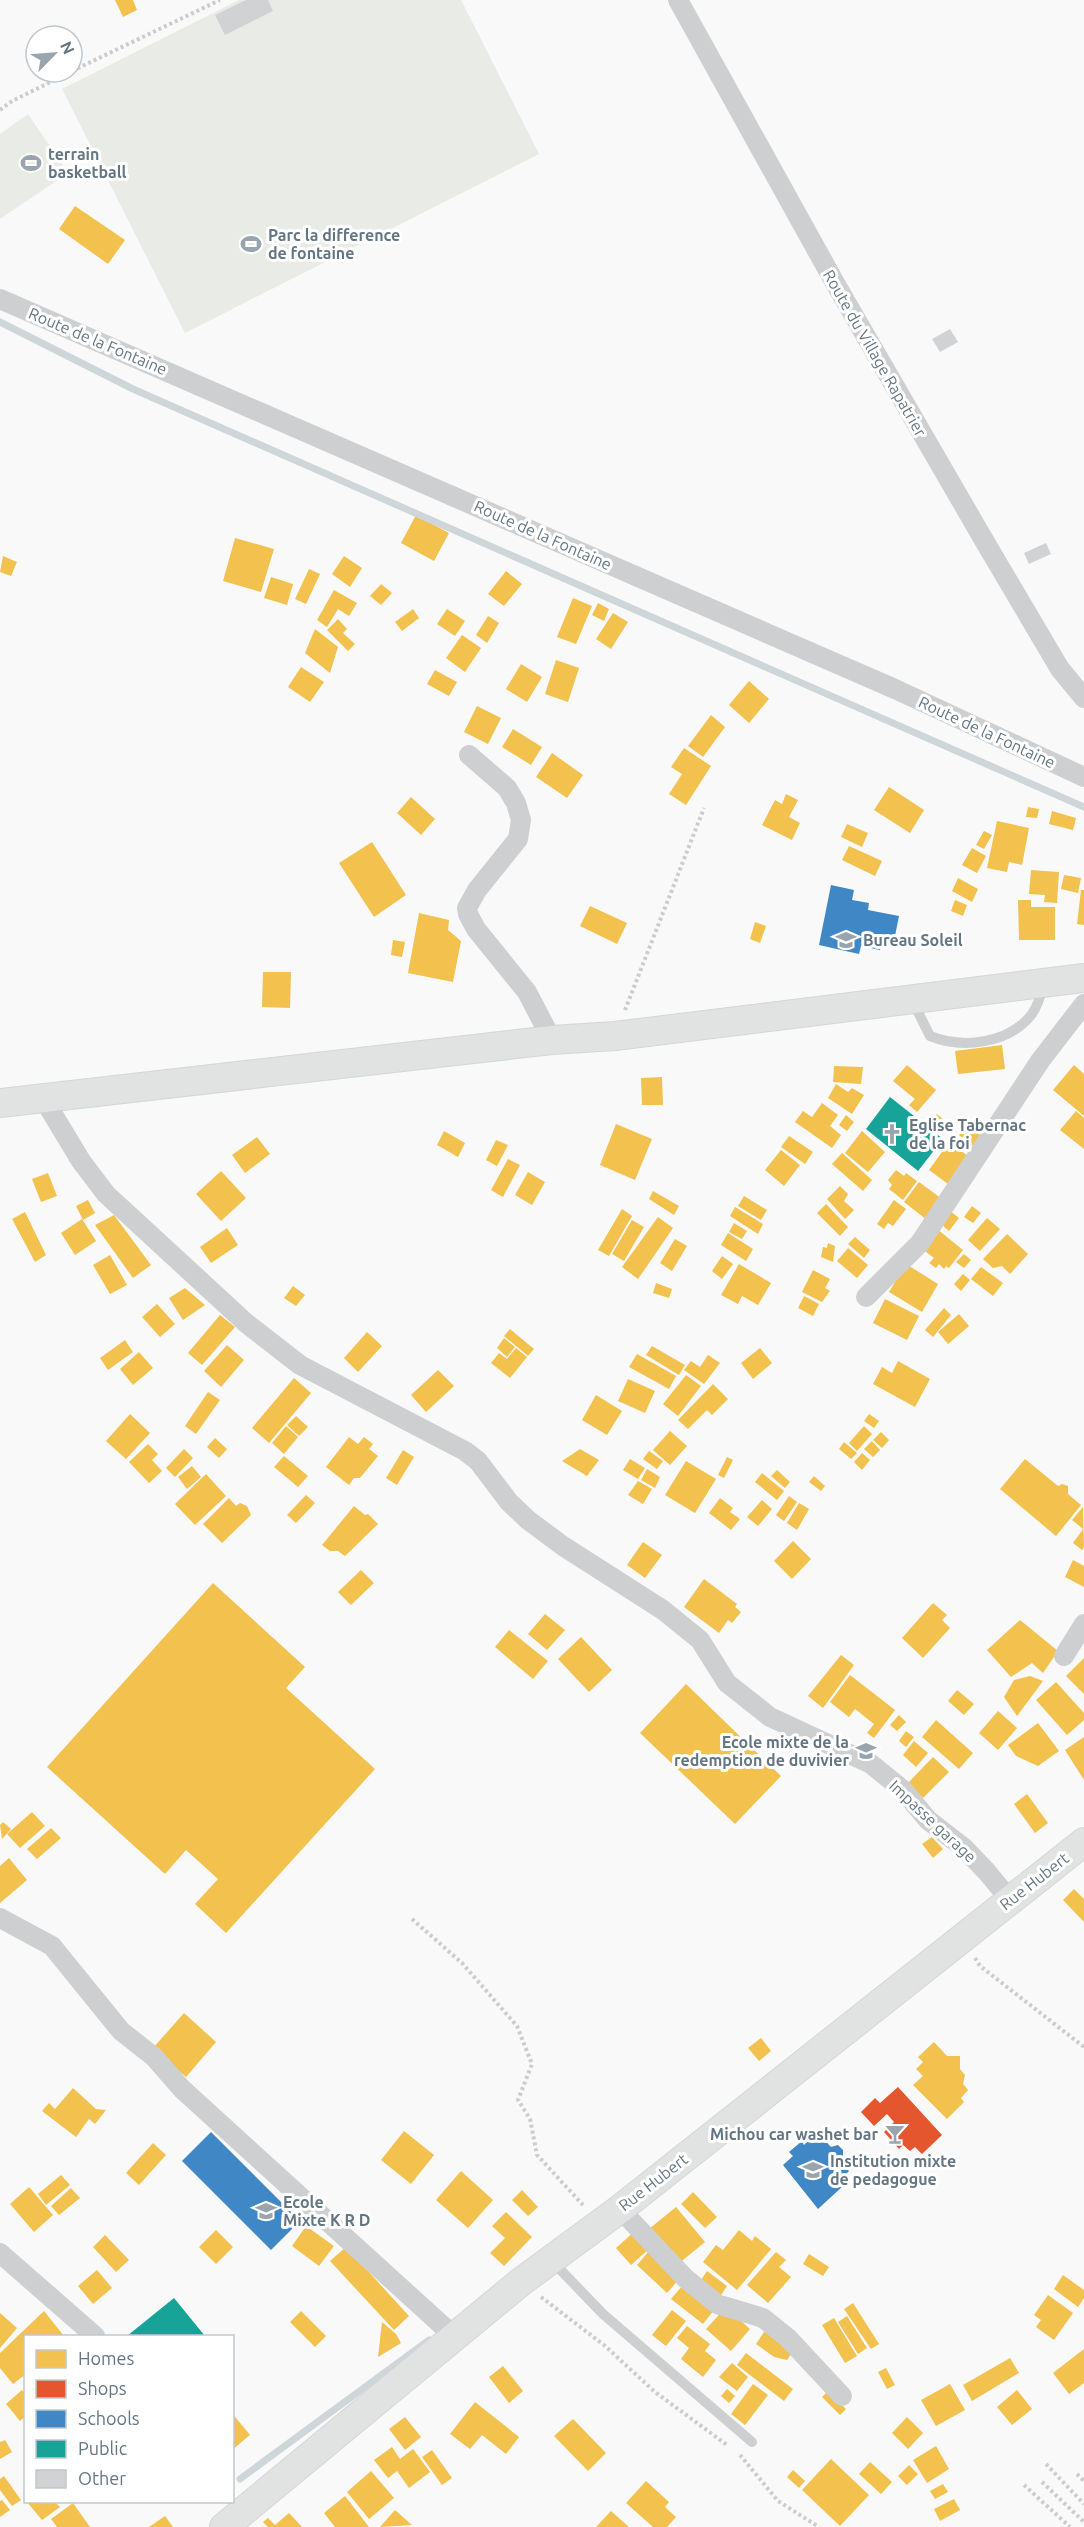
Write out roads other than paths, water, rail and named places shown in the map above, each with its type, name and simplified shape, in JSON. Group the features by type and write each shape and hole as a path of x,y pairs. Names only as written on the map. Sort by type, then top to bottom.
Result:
{"main road":[{"path":"0,1103 552,1040 615,1036 1084,978"},
{"name":"Rue Hubert","path":"233,2514 522,2281 610,2216 1084,1842"}],"street":[{"name":"Route du Village Rapatrier","path":"678,0 835,283 985,542 1060,669 1084,698"},
{"name":"Route de la Fontaine","path":"0,298 873,680 1084,777"},
{"path":"469,755 507,788 516,803 521,820 518,839 477,890 467,908 468,914 471,923 526,992 552,1040"},
{"path":"866,1297 920,1244 1040,1061 1084,1004"},
{"name":"Impasse garage","path":"43,1098 81,1161 106,1194 246,1323 300,1365 465,1451 478,1461 509,1502 528,1520 563,1546 663,1610 700,1640 728,1683 770,1717 871,1764 903,1790 928,1820 964,1848 1010,1900"},
{"path":"1064,1656 1084,1624"},
{"path":"0,1918 52,1946 121,2031 154,2057 182,2089 455,2337"},
{"path":"610,2216 717,2304 763,2318 788,2338 842,2396"},
{"path":"0,2253 94,2335"}],"lane":[{"path":"912,999 930,1036 963,1044 1011,1033 1036,1007 1045,982"},
{"path":"551,2259 603,2314 752,2442"}],"waterway":[{"path":"0,322 133,389 1084,807"},
{"path":"240,2479 429,2340"}],"place":[{"name":"terrain basketball","path":"31,163"},
{"name":"Parc la difference de fontaine","path":"251,244"},
{"name":"Bureau Soleil","path":"846,940"},
{"name":"Eglise Tabernac de la foi","path":"892,1134"},
{"name":"Ecole mixte de la redemption de duvivier","path":"866,1751"},
{"name":"Michou car washet bar","path":"895,2134"},
{"name":"Institution mixte de pedagogue","path":"813,2170"},
{"name":"Ecole Mixte K R D","path":"266,2211"}]}
